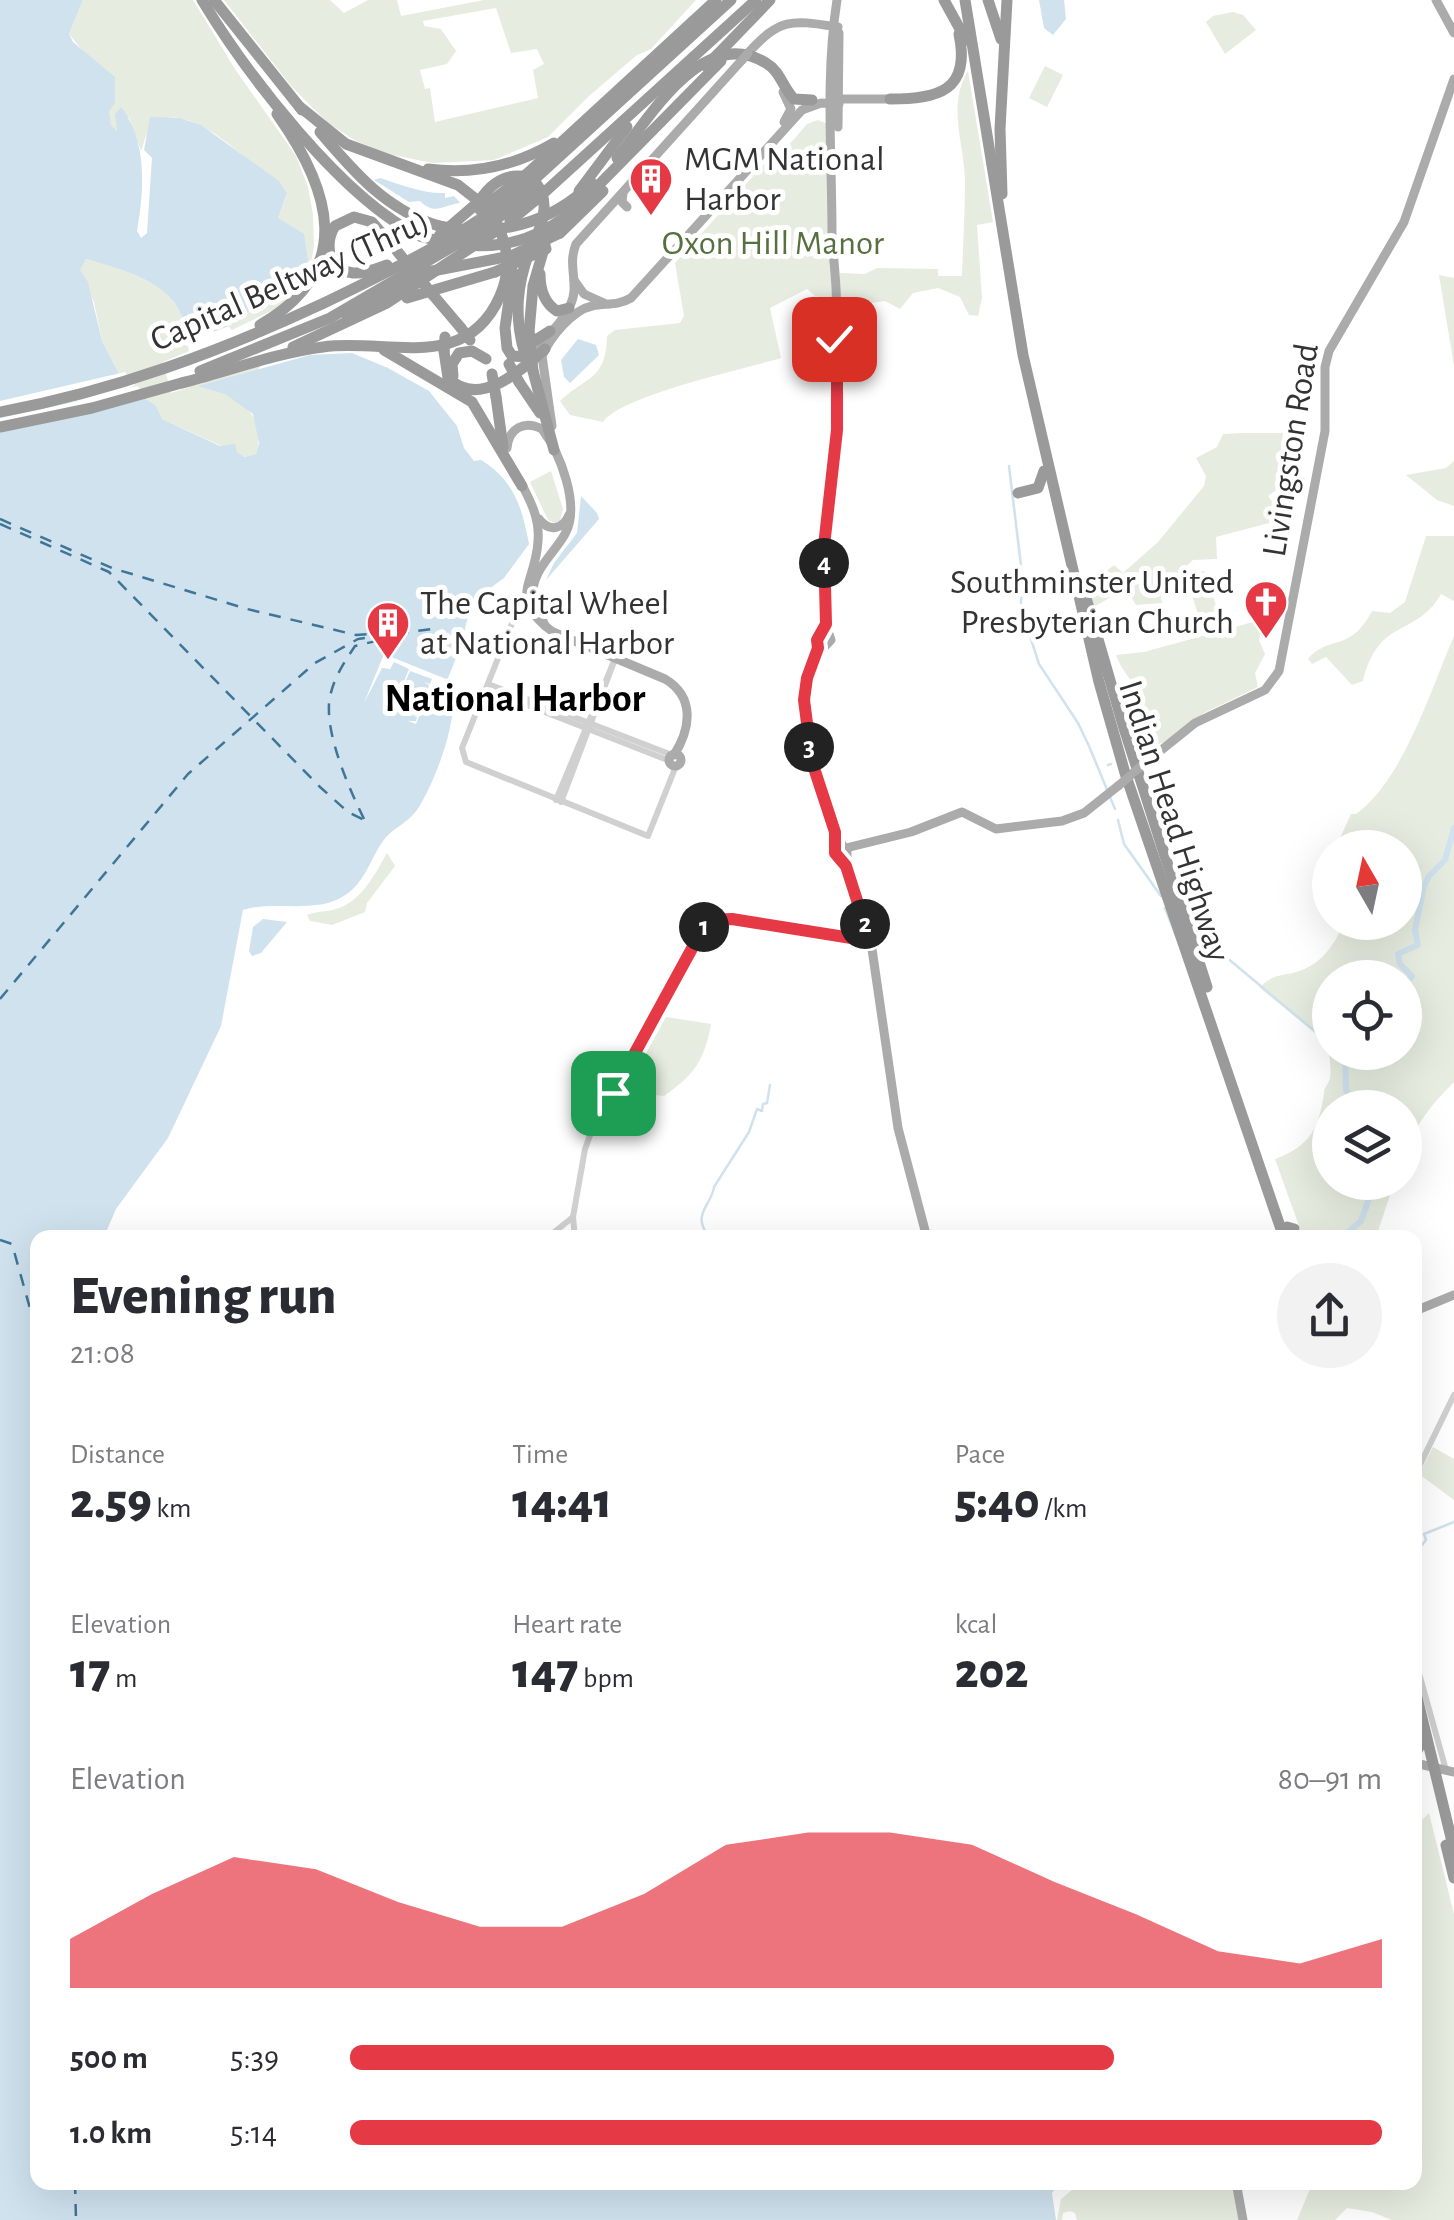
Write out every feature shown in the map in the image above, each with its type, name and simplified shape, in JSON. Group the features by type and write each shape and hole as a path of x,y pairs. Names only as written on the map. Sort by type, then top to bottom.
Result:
{"highway":[{"path":"202,0 303,152 318,189 324,226 321,258 308,286 288,308 260,325"},
{"path":"214,0 376,193 439,231 482,231 520,225 559,208 617,158 706,66 723,56 770,0"},
{"path":"534,185 590,123 720,0"},
{"path":"410,166 456,171 508,164 543,150 590,123 731,0"},
{"name":"Capital Beltway (Thru)","path":"145,382 278,347 351,310 534,185 748,0"},
{"path":"316,338 408,290 484,218 534,185 679,70 756,0"},
{"path":"312,144 373,208 420,236 473,248 530,238 577,208 780,0"},
{"name":"Indian Head Highway","path":"968,0 988,156 1043,452 1112,728 1168,899 1287,1230"},
{"name":"Indian Head Highway","path":"968,0 1037,393 1091,615 1287,1230"},
{"path":"988,0 999,25 1003,58"},
{"path":"1002,194 1000,129 1007,0"},
{"path":"946,1 967,42 988,156"},
{"path":"890,99 936,96 956,78 962,64 962,49 958,27 946,1"},
{"path":"235,52 486,360 492,374 499,434 510,463"},
{"path":"617,158 678,81 717,58 740,56 765,62 794,99 812,100"},
{"path":"473,248 518,238 558,211 679,70"},
{"path":"0,409 82,389 182,382 313,348 425,348 461,338 478,326 493,309 506,275 504,239 482,202 458,185 346,144 300,107"},
{"path":"569,308 551,307 541,286 542,261 627,126"},
{"path":"182,382 316,338 418,294 524,261 606,188 658,126"},
{"path":"385,160 459,180 486,199 506,229 518,265 522,330 532,340 550,331"},
{"path":"499,206 499,179 512,175 528,179 540,189 543,216 518,265 502,328 509,364 538,410 554,450"},
{"path":"386,238 372,222 354,217 335,226 328,246 333,261 347,272 387,265"},
{"path":"0,424 145,382 387,265 439,231 484,218"},
{"name":"Capital Beltway (Thru)","path":"145,382 348,292 414,260 484,218"},
{"path":"348,292 351,310 427,272 511,256 557,235"},
{"path":"554,450 532,372 529,332 536,275 557,235"},
{"path":"518,265 517,307 533,353 532,372"},
{"path":"436,298 444,316 448,378 462,388 473,391 498,384 533,353"},
{"path":"361,346 397,355 475,406 522,486"},
{"path":"486,360 472,350 459,353 452,364 453,376 464,384 482,384 503,375 533,353"},
{"path":"444,384 466,393 487,392 517,375 533,353"},
{"path":"1018,493 1034,490 1042,483 1043,452"},
{"path":"1091,615 1168,899"},
{"path":"1090,642 1187,925"},
{"path":"1422,1716 1454,1850"},
{"path":"1422,1739 1435,1768 1454,1878"}],"main road":[{"path":"1436,0 1453,30"},
{"path":"818,24 828,21 838,3"},
{"path":"838,3 837,430 825,535 823,637 807,678 805,742 845,853 870,941 898,1128 925,1230"},
{"path":"533,353 569,308 574,290 571,265 576,244 745,56 776,27 792,23 836,27"},
{"path":"720,84 741,68 755,64 774,76 788,101 790,115 767,146"},
{"name":"Livingston Road","path":"845,853 963,812 996,829 1069,820 1084,813 1195,722 1268,693 1283,658 1325,431 1325,367 1329,351 1404,222 1454,79"},
{"path":"533,353 579,311 631,298 802,110 815,104 890,99"},
{"path":"788,101 835,104"},
{"path":"611,205 626,208 622,193"},
{"path":"572,277 584,294 610,306"},
{"path":"533,353 542,356 563,478"},
{"path":"533,609 538,572 566,532 572,509 554,450 542,429 522,425 508,438 510,463 535,512 545,526 556,528 566,522 572,509"},
{"path":"535,512 538,546 527,584 533,609 545,626 615,659 670,675 689,695 692,720 674,759"},
{"path":"538,572 537,601 548,621 680,691 688,709 674,759"},
{"path":"1422,1307 1454,1296"},
{"path":"1237,2190 1243,2220"}],"street":[{"path":"487,686 674,759 646,835 466,762 462,748 513,621 533,609"},
{"path":"559,801 615,659"},
{"path":"575,1230 573,1217 585,1149 596,1119 706,923 722,918 870,941"},
{"path":"557,1230 573,1217"},
{"path":"1422,1461 1454,1395"},
{"path":"1422,1696 1435,1768"}],"green space":[{"path":"83,0 193,0 296,156 308,187 314,246 309,275 277,308 232,330 228,326 260,299 271,279 278,275 296,278 304,273 308,261 278,218 287,195 228,143 192,122 161,120 149,130 141,151 129,117 116,131 83,51 69,34"},
{"path":"224,0 330,0 344,13 368,0 397,0 401,16 484,0 696,0 651,49 637,55 589,96 548,137 494,160 433,163 383,153 328,123 291,86","holes":["496,8 511,53 537,49 544,64 533,70 538,98 435,122 430,88 425,89 420,70 447,64 456,51 441,29 424,26 423,21"]},
{"path":"1233,12 1243,15 1256,30 1225,54 1206,22 1213,16"},
{"path":"1045,66 1063,75 1047,107 1029,98"},
{"path":"968,71 993,222 977,225 982,298 978,316 969,315 960,297 938,288 913,293 900,309 885,301 840,307 840,273 865,274 877,268 938,269 938,276 962,276 965,180 958,111"},
{"name":"Oxon Hill Manor","path":"818,120 827,124 832,300 815,296 807,289 770,308 781,358 658,393 615,412 603,422 570,415 560,401 599,369 607,336 615,330 680,323 684,316 675,263 782,144 788,146 807,124"},
{"path":"86,259 134,274 156,286 176,306 188,332 198,335 177,342 188,346 189,351 163,362 171,393 260,365 246,408 258,429 256,454 246,457 162,419 125,385 102,341 94,302 79,270"},
{"path":"1439,275 1454,278 1454,366"},
{"path":"1283,433 1281,450 1291,451 1281,487 1268,496 1273,503 1269,523 1216,537 1217,559 1193,560 1159,584 1162,603 1136,605 1126,588 1094,607 1089,586 1114,565 1123,573 1158,542 1204,486 1206,476 1196,458 1217,447 1223,434"},
{"path":"1454,461 1454,506 1437,500 1406,475 1446,468"},
{"path":"551,471 563,509 560,521 554,523 548,520 530,482"},
{"path":"1426,536 1454,536 1454,601 1441,594 1421,617 1388,637 1370,660 1363,681 1352,685 1326,657 1312,664 1308,659 1316,651 1356,633 1372,611 1390,613 1405,602"},
{"path":"1204,571 1218,611 1199,617 1186,577"},
{"path":"1264,619 1259,640 1265,654 1255,673 1258,687 1204,713 1155,745 1148,733 1142,698 1116,655 1144,652"},
{"path":"1454,636 1454,1082 1422,1120 1422,1090 1324,1090 1331,1070 1422,1070 1422,960 1318,960 1335,940 1422,940 1422,830 1344,830 1351,814 1373,799 1402,757"},
{"path":"387,853 395,866 367,903 365,912 332,925 310,921 307,915 339,908 355,899"},
{"path":"1312,964 1312,1030 1260,988 1273,978"},
{"path":"660,1016 711,1024 701,1057 691,1073 664,1096 621,1091"},
{"path":"1311,1134 1312,1200 1388,1200 1378,1230 1300,1230 1275,1159 1297,1148"},
{"path":"1433,1447 1454,1459 1454,1500 1422,1476"},
{"path":"1429,1813 1454,1914 1454,2220 1392,2220 1347,2208 1335,2220 1297,2220 1310,2190 1422,2190 1422,1820"},
{"path":"1072,2190 1236,2190 1242,2220 1077,2220 1070,2211 1057,2220 1061,2199"}],"water":[{"path":"0,0 83,0 69,34 73,42 115,77 115,103 109,111 111,125 117,131 115,114 121,107 136,135 142,167 137,231 141,238 147,233 152,158 144,150 150,117 180,118 201,125 279,181 287,194 278,218 304,234 308,261 304,273 273,278 246,314 228,326 198,334 188,333 176,306 156,286 134,274 86,259 80,270 88,282 102,341 125,385 156,406 162,419 220,446 235,444 237,452 245,457 256,454 259,443 253,414 225,394 198,386 310,355 352,353 429,391 457,426 464,448 474,461 481,460 493,468 509,486 520,507 529,544 467,620 448,678 453,706 446,745 417,810 386,837 361,879 342,897 319,905 243,910 221,1026 168,1138 116,1209 107,1230 30,1230 30,2190 1054,2190 1056,2220 0,2220"},
{"path":"1039,0 1064,0 1066,19 1053,35 1044,28"},
{"path":"380,178 421,191 445,193 445,198 454,196 460,203 435,209 420,201 409,202 374,180"},
{"path":"578,339 596,345 599,355 570,383 564,377 561,360"},
{"path":"581,496 599,519 546,580 577,533"},
{"path":"263,919 287,922 261,953 252,956 249,951 253,927"}],"pier":[{"path":"125,372 135,385 130,388 137,386 150,396 0,430 0,418 83,400 0,416 0,401"},
{"path":"384,654 456,683 455,687 447,683 443,690 430,687 416,724 408,721 416,721 417,717 411,715 418,716 419,712 413,709 419,711 421,707 415,704 422,705 423,701 417,699 424,700 425,696 419,693 426,695 427,691 421,687 428,689 424,682 430,684 432,679 410,671 391,714 409,669 394,662 390,669 382,668 364,703"}],"waterway":[{"path":"1009,466 1022,574 1021,604 1030,636 1039,664 1078,723 1115,809"},
{"path":"1137,751 1142,746"},
{"path":"1140,748 1146,755"},
{"path":"1118,820 1124,844 1161,896"},
{"path":"1399,960 1398,954 1418,945 1415,930 1424,886 1445,860 1454,828"},
{"path":"1165,908 1180,946"},
{"path":"1204,948 1226,957 1312,1029"},
{"path":"1345,1070 1346,1090"},
{"path":"705,1230 702,1218 714,1187 749,1132 757,1109 762,1111 767,1103 770,1085"},
{"path":"1350,1230 1361,1221 1369,1200"},
{"path":"1422,1545 1426,1540 1424,1534 1454,1522"}],"ferry route":[{"path":"0,519 112,568 247,609 356,635 394,632"},
{"path":"0,524 109,572 320,787 348,812 364,820"},
{"path":"0,999 188,774 315,663 358,639 439,628"},
{"path":"364,819 335,748 329,718 330,696 355,646 406,634"},
{"path":"0,1240 12,1244 30,1308"},
{"path":"75,2190 76,2220"}],"place":[{"name":"MGM National Harbor","path":"651,217"},
{"name":"Southminster United Presbyterian Church","path":"1266,640"},
{"name":"The Capital Wheel at National Harbor","path":"388,661"}],"district":[{"name":"National Harbor","path":"515,699"}],"route":[{"path":"613,1093 710,920 719,917 870,941 846,866 835,853 835,832 812,762 805,726 807,678 827,614 824,541 837,422 834,339"}]}
